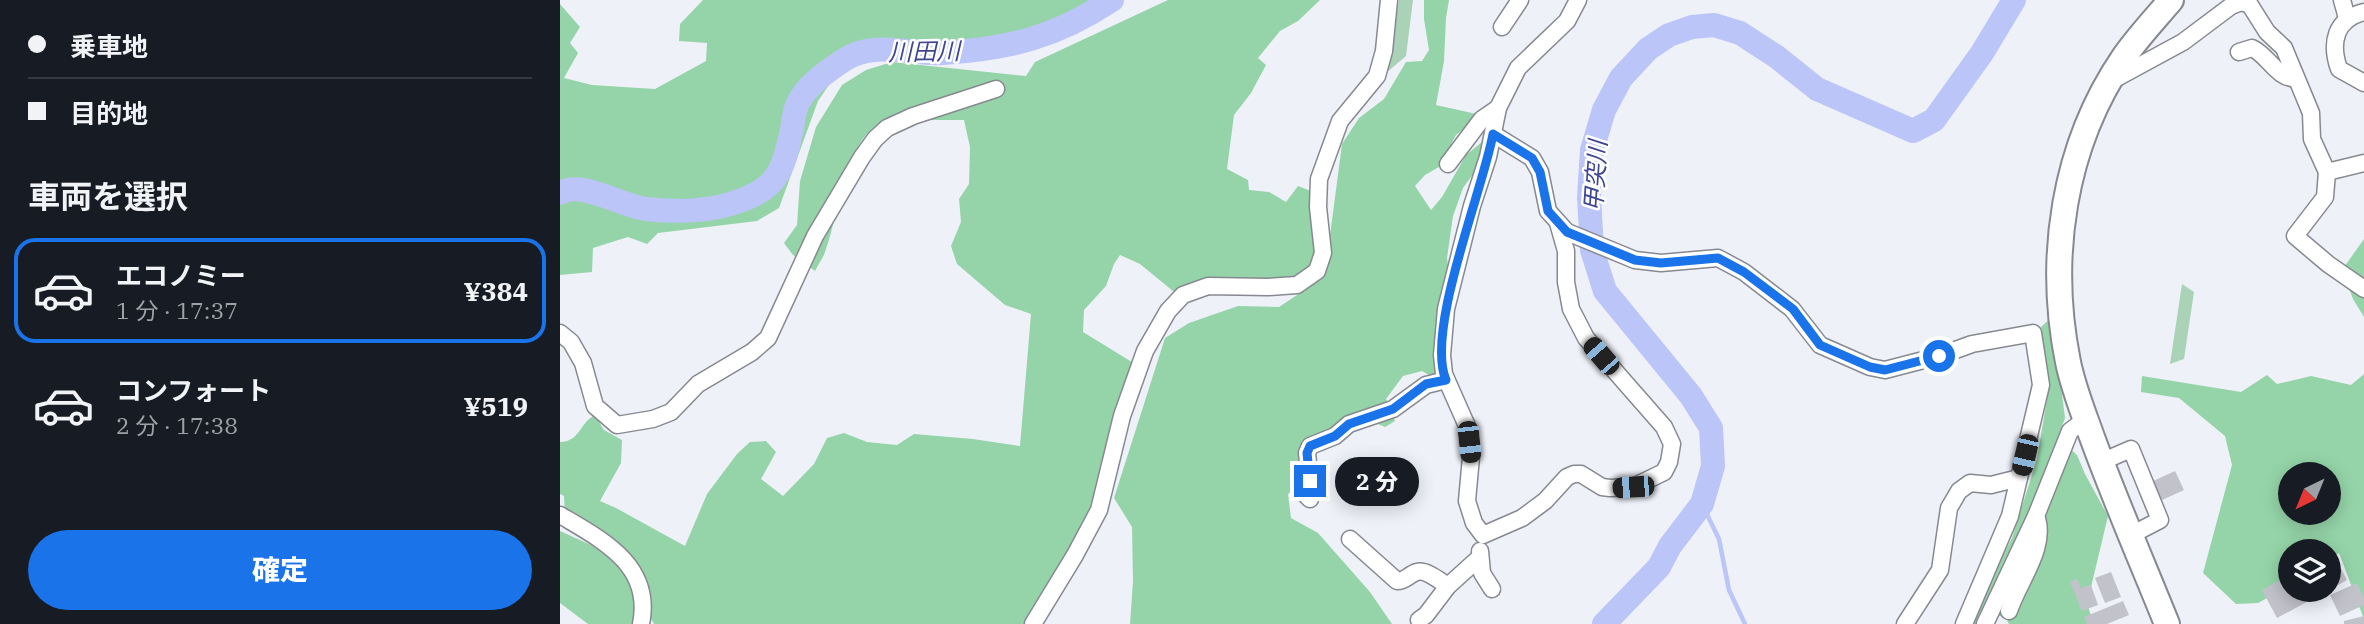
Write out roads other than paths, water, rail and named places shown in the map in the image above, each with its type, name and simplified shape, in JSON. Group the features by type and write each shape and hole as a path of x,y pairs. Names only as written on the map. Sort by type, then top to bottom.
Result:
{"highway":[{"path":"2167,624 2101,461 2068,363 2059,291 2059,253 2062,215 2091,117 2109,83 2144,30 2171,0"}],"street":[{"path":"1032,624 1075,555 1099,510 1122,416 1145,351 1168,311 1183,295 1208,286 1297,285 1317,271 1323,253 1318,207 1319,179 1340,121 1377,76 1384,51 1389,0"},
{"path":"1502,27 1520,0"},
{"path":"1492,589 1482,573 1479,558 1483,535 1474,523 1467,500 1471,457 1467,426 1446,380 1442,355 1446,309 1472,206 1488,158 1498,108 1518,68 1567,20 1578,0"},
{"path":"2342,0 2347,18"},
{"path":"2109,83 2182,42 2231,6 2241,2 2250,5 2267,32 2284,48 2311,113 2312,139 2327,172 2325,197 2295,236 2328,264 2364,289"},
{"path":"2364,12 2347,18 2336,35 2334,54 2339,69 2364,83"},
{"path":"2239,52 2252,48 2261,52 2284,76 2296,78"},
{"path":"560,333 571,342 583,363 595,406 617,425 653,419 671,412 698,384 734,364 768,338 815,236 862,156 887,128 904,119 996,89"},
{"path":"1448,164 1482,119 1498,108"},
{"path":"1493,134 1532,158 1540,172 1548,211 1563,227 1635,260 1661,263 1718,258 1744,272 1793,309 1820,345 1870,367 1885,370 1972,344 2033,333 2041,385 2010,516 1964,624"},
{"path":"2327,172 2364,163"},
{"path":"1483,535 1522,518 1545,501 1567,477 1574,474 1581,474 1602,487 1633,487 1664,472 1669,463 1672,444 1664,426 1586,338 1571,309 1566,282 1563,227"},
{"path":"1310,499 1304,493 1310,481 1307,453 1310,446 1335,436 1349,424 1393,409 1426,384 1446,380"},
{"path":"1985,624 2036,516 2070,431 2086,419"},
{"path":"2101,461 2131,449 2156,509 2160,520 2131,535"},
{"path":"1905,624 1940,570 1950,508 1959,491 1970,483 1991,485 2019,478"},
{"path":"560,515 608,544 628,562 640,586 643,615 641,624"},
{"path":"2009,611 2015,592 2035,553 2040,527 2036,516"},
{"path":"1350,539 1397,581 1404,581 1416,572 1423,572 1448,586"},
{"path":"1419,620 1448,586 1479,558"}],"waterway":[{"name":"川田川","path":"560,193 578,189 635,207 666,211 710,209 746,199 768,186 780,169 802,96 818,79 844,60 867,51 943,53 1011,44 1051,32 1112,0"},
{"name":"甲突川","path":"1604,624 1659,567 1670,546 1702,504 1713,466 1711,428 1691,396 1605,291 1592,250 1589,197 1592,150 1604,110 1621,78 1648,49 1669,35 1692,27 1714,25 1740,33 1777,57 1817,89 1913,131 1934,120 1982,53 2014,0"},
{"path":"1702,504 1719,539 1729,590 1745,624"}]}
